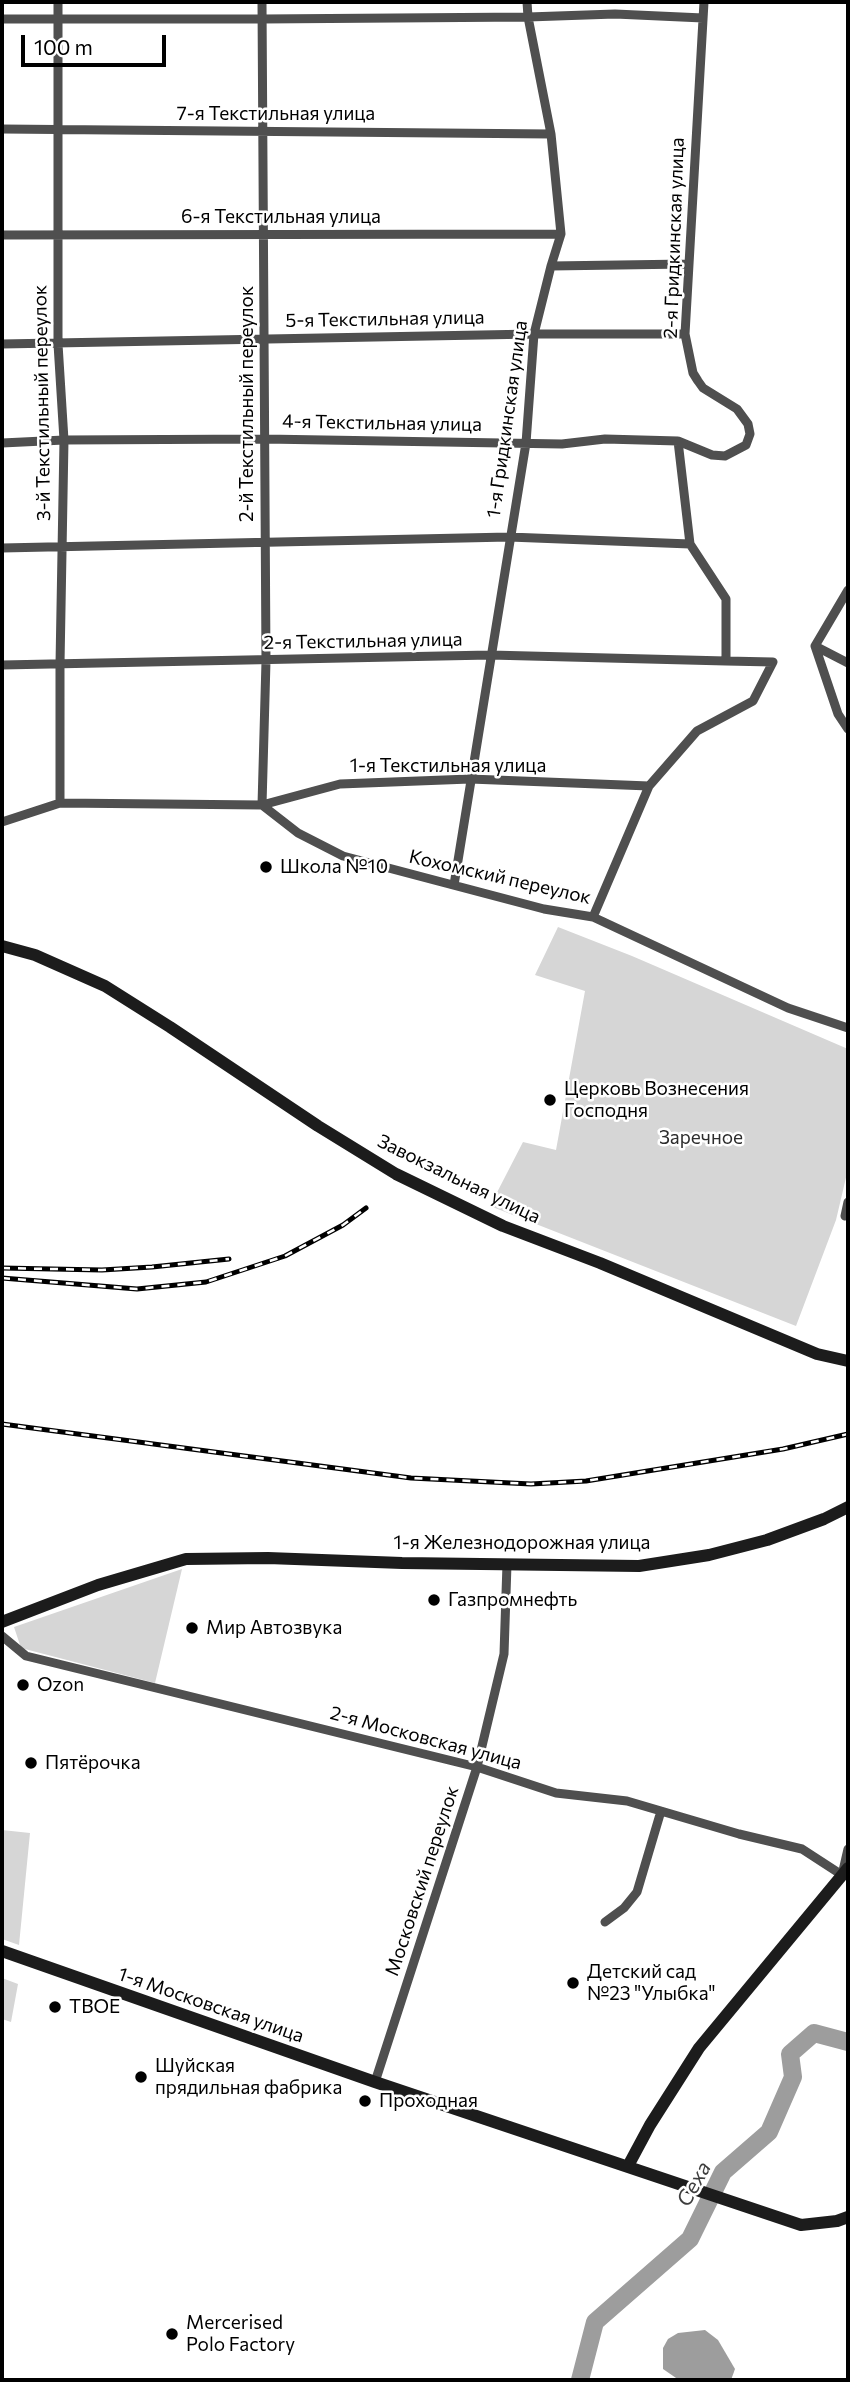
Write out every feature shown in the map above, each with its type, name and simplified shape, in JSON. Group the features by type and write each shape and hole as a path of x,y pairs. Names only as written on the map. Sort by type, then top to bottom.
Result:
{"main road":[{"name":"Завокзальная улица","path":"2,946 35,955 105,986 318,1126 417,1184 503,1226 600,1263 817,1354 848,1362"},
{"name":"1-я Железнодорожная улица","path":"2,1622 98,1585 186,1559 268,1558 402,1563 639,1566 709,1555 767,1540 848,1507"},
{"path":"628,2166 650,2125 699,2048 845,1871"},
{"name":"1-я Московская улица","path":"2,1951 374,2082 674,2180 802,2225 848,2217"}],"street":[{"name":"3-й Текстильный переулок","path":"58,2 58,344 64,440 60,664 61,803"},
{"name":"2-й Текстильный переулок","path":"262,2 267,661 262,805"},
{"name":"1-я Гридкинская улица","path":"454,885 526,443 534,334 561,234 551,134 527,2"},
{"name":"2-я Гридкинская улица","path":"678,441 712,455 725,456 746,445 750,434 748,424 737,409 703,388 698,381 693,373 685,334 704,2"},
{"path":"2,19 528,17 615,14 703,19"},
{"name":"7-я Текстильная улица","path":"2,129 551,134"},
{"name":"6-я Текстильная улица","path":"2,235 561,234"},
{"path":"551,266 687,264"},
{"name":"5-я Текстильная улица","path":"2,344 534,334 685,334"},
{"name":"4-я Текстильная улица","path":"2,443 265,439 562,444 605,439 678,441"},
{"path":"593,917 649,786 698,731 753,701 773,662 726,661 726,599 690,544 678,441"},
{"path":"2,548 509,537 690,544"},
{"path":"848,590 815,646 838,714 848,729"},
{"path":"815,646 848,663"},
{"name":"2-я Текстильная улица","path":"2,665 490,655 726,661"},
{"name":"1-я Текстильная улица","path":"2,822 61,803 262,805 340,784 470,779 649,786"},
{"name":"Кохомский переулок","path":"262,805 298,833 343,856 544,909 593,917 788,1008 848,1028"},
{"path":"845,1216 848,1202"},
{"name":"Московский переулок","path":"374,2082 477,1767 504,1654 507,1564"},
{"name":"2-я Московская улица","path":"2,1636 26,1656 477,1767 556,1793 627,1801 739,1834 802,1849 845,1871"},
{"path":"605,1922 624,1908 637,1892 661,1811"},
{"path":"845,1871 848,1849"}],"green space":[{"name":"Заречное","path":"558,927 848,1049 848,1169 836,1220 796,1326 490,1206 523,1142 556,1150 585,991 535,975"},
{"path":"182,1569 155,1683 21,1648 14,1627"},
{"path":"2,1830 30,1833 19,1945 2,1939"},
{"path":"2,1978 18,1984 11,2022 2,2019"}],"shaded area":[{"path":"705,2330 718,2340 735,2369 731,2380 679,2380 663,2369 663,2348 668,2339 678,2333"}],"waterway":[{"name":"Сеха","path":"580,2380 595,2322 690,2239 723,2172 769,2132 793,2077 790,2054 814,2033 848,2042"}],"railway":[{"path":"2,1278 137,1289 206,1282 285,1256 343,1225 366,1208"},
{"path":"2,1268 102,1270 229,1259"},
{"path":"2,1424 411,1478 531,1484 586,1481 783,1449 848,1434"}],"place":[{"name":"Школа №10","path":"266,867"},
{"name":"Церковь Вознесения Господня","path":"550,1100"},
{"name":"Газпромнефть","path":"434,1600"},
{"name":"Мир Автозвука","path":"192,1628"},
{"name":"Ozon","path":"23,1685"},
{"name":"Пятёрочка","path":"31,1763"},
{"name":"Детский сад №23 \"Улыбка\"","path":"573,1983"},
{"name":"ТВОЕ","path":"55,2007"},
{"name":"Шуйская прядильная фабрика","path":"141,2077"},
{"name":"Проходная","path":"365,2101"},
{"name":"Mercerised Polo Factory","path":"172,2334"}]}
